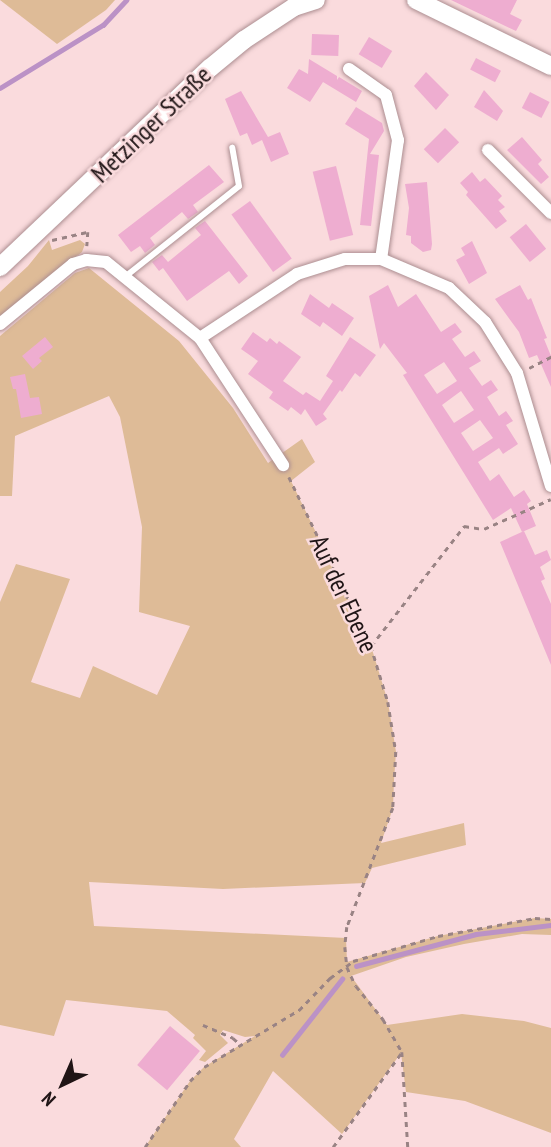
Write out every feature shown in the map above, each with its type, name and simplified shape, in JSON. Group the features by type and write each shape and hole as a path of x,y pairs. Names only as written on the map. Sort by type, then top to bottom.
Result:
{"main road":[{"name":"Metzinger Straße","path":"0,267 218,61 294,7 316,0"},
{"path":"416,0 551,66"}],"street":[{"path":"349,69 386,96 398,140 381,259"},
{"path":"488,150 551,213"},
{"path":"200,338 298,274 345,259 381,259 449,288 485,322 517,373 551,486"},
{"path":"0,324 73,264 86,260 106,262 126,275 200,338 283,465"}],"lane":[{"path":"126,275 239,186 232,148"}],"path":[{"path":"53,218 52,240 88,233 86,260"},
{"path":"517,373 551,357"},
{"name":"Auf der Ebene","path":"283,465 371,646 388,702 396,752 393,807 347,927 346,967"},
{"path":"371,646 464,526 484,529 551,499"},
{"path":"145,1147 190,1081 204,1067 299,1010 330,978 352,961 438,936 535,918 551,919"},
{"path":"346,967 402,1052 408,1147"},
{"path":"203,1025 233,1038 241,1045"},
{"path":"333,1147 402,1052"}],"shaded area":[{"path":"0,0 115,0 106,10 57,44"},
{"path":"49,240 52,250 80,240 85,244 82,252 0,316 0,292 28,266"},
{"path":"89,268 179,341 233,408 268,463 302,439 315,462 291,481 371,646 388,702 396,752 393,808 381,843 464,823 466,845 372,868 365,883 223,889 89,882 94,926 346,938 347,962 438,936 535,918 551,919 551,935 522,934 464,944 406,957 351,976 387,1025 462,1014 524,1021 551,1028 551,1133 465,1101 406,1092 401,1053 342,1134 273,1071 234,1139 241,1147 145,1147 190,1081 204,1067 255,1036 245,1037 223,1030 220,1035 228,1043 205,1062 199,1060 206,1051 193,1038 195,1035 167,1011 66,1000 54,1036 0,1025 0,602 16,564 70,579 31,682 80,698 93,666 157,695 190,626 139,612 142,527 120,417 109,396 15,436 12,496 0,496 0,336 75,273"}],"building":[{"path":"451,0 517,0 510,14 522,20 516,31"},
{"path":"312,34 339,35 338,56 311,55"},
{"path":"369,37 392,51 382,68 359,54"},
{"path":"476,58 501,71 495,82 470,70"},
{"path":"309,59 337,76 337,80 339,77 362,91 356,102 323,82 310,102 287,88 299,69 308,74"},
{"path":"426,72 449,95 436,110 414,86"},
{"path":"484,90 503,111 497,121 474,107"},
{"path":"241,91 268,137 280,132 289,154 271,162 262,140 252,145 247,133 240,136 225,99"},
{"path":"530,92 550,102 541,118 522,108"},
{"path":"356,107 382,123 384,131 370,154 379,155 371,226 360,225 369,139 345,124"},
{"path":"445,128 459,142 438,163 424,149"},
{"path":"522,137 542,160 538,164 549,177 541,184 507,150"},
{"path":"209,165 224,182 193,205 198,212 188,219 182,212 150,238 155,245 145,253 140,246 131,252 118,235"},
{"path":"336,166 353,235 330,241 313,172"},
{"path":"472,172 480,182 485,178 502,196 498,200 505,207 499,211 507,221 496,229 466,195 468,192 460,183"},
{"path":"427,182 432,244 431,250 423,252 411,243 411,236 406,235 409,208 405,184"},
{"path":"250,201 292,258 273,272 231,215"},
{"path":"205,221 248,276 239,284 229,271 187,301 163,268 159,271 152,262 162,255 168,262 201,235 195,228"},
{"path":"526,224 546,249 530,262 510,237"},
{"path":"472,241 487,273 469,284 456,260 465,255 461,248"},
{"path":"388,285 398,307 416,294 441,332 455,323 462,332 452,339 465,357 474,351 481,361 469,368 482,386 491,380 498,390 487,397 499,416 506,411 513,421 506,425 518,444 503,454 499,448 478,462 490,481 499,474 514,497 524,490 531,501 527,504 536,526 522,532 511,508 493,520 403,375 407,373 384,343 380,349 369,296","holes":["444,362 457,381 437,394 424,375","461,391 474,410 454,423 442,405","480,420 493,438 473,451 461,433"]},
{"path":"520,285 528,300 531,298 547,338 544,339 551,356 551,387 537,355 529,358 519,332 495,299"},
{"path":"310,294 329,308 332,303 354,318 342,336 323,322 320,327 301,314"},
{"path":"253,332 267,342 270,338 277,344 279,341 301,357 283,381 303,395 306,392 320,401 333,381 326,376 350,337 376,355 360,377 355,373 342,392 340,390 323,414 327,419 316,426 305,409 301,415 291,407 288,411 269,398 273,392 248,374 258,361 241,349"},
{"path":"45,337 53,347 39,358 42,361 33,369 22,356"},
{"path":"25,374 30,398 39,397 42,414 21,418 16,389 13,389 10,377"},
{"path":"524,531 535,555 547,550 551,560 540,567 545,579 541,581 551,604 551,665 500,542"},
{"path":"170,1026 200,1051 167,1090 137,1065"}],"waterway":[{"path":"0,88 103,25 126,0"},
{"path":"356,966 476,934 551,925"},
{"path":"282,1055 342,979"}]}
